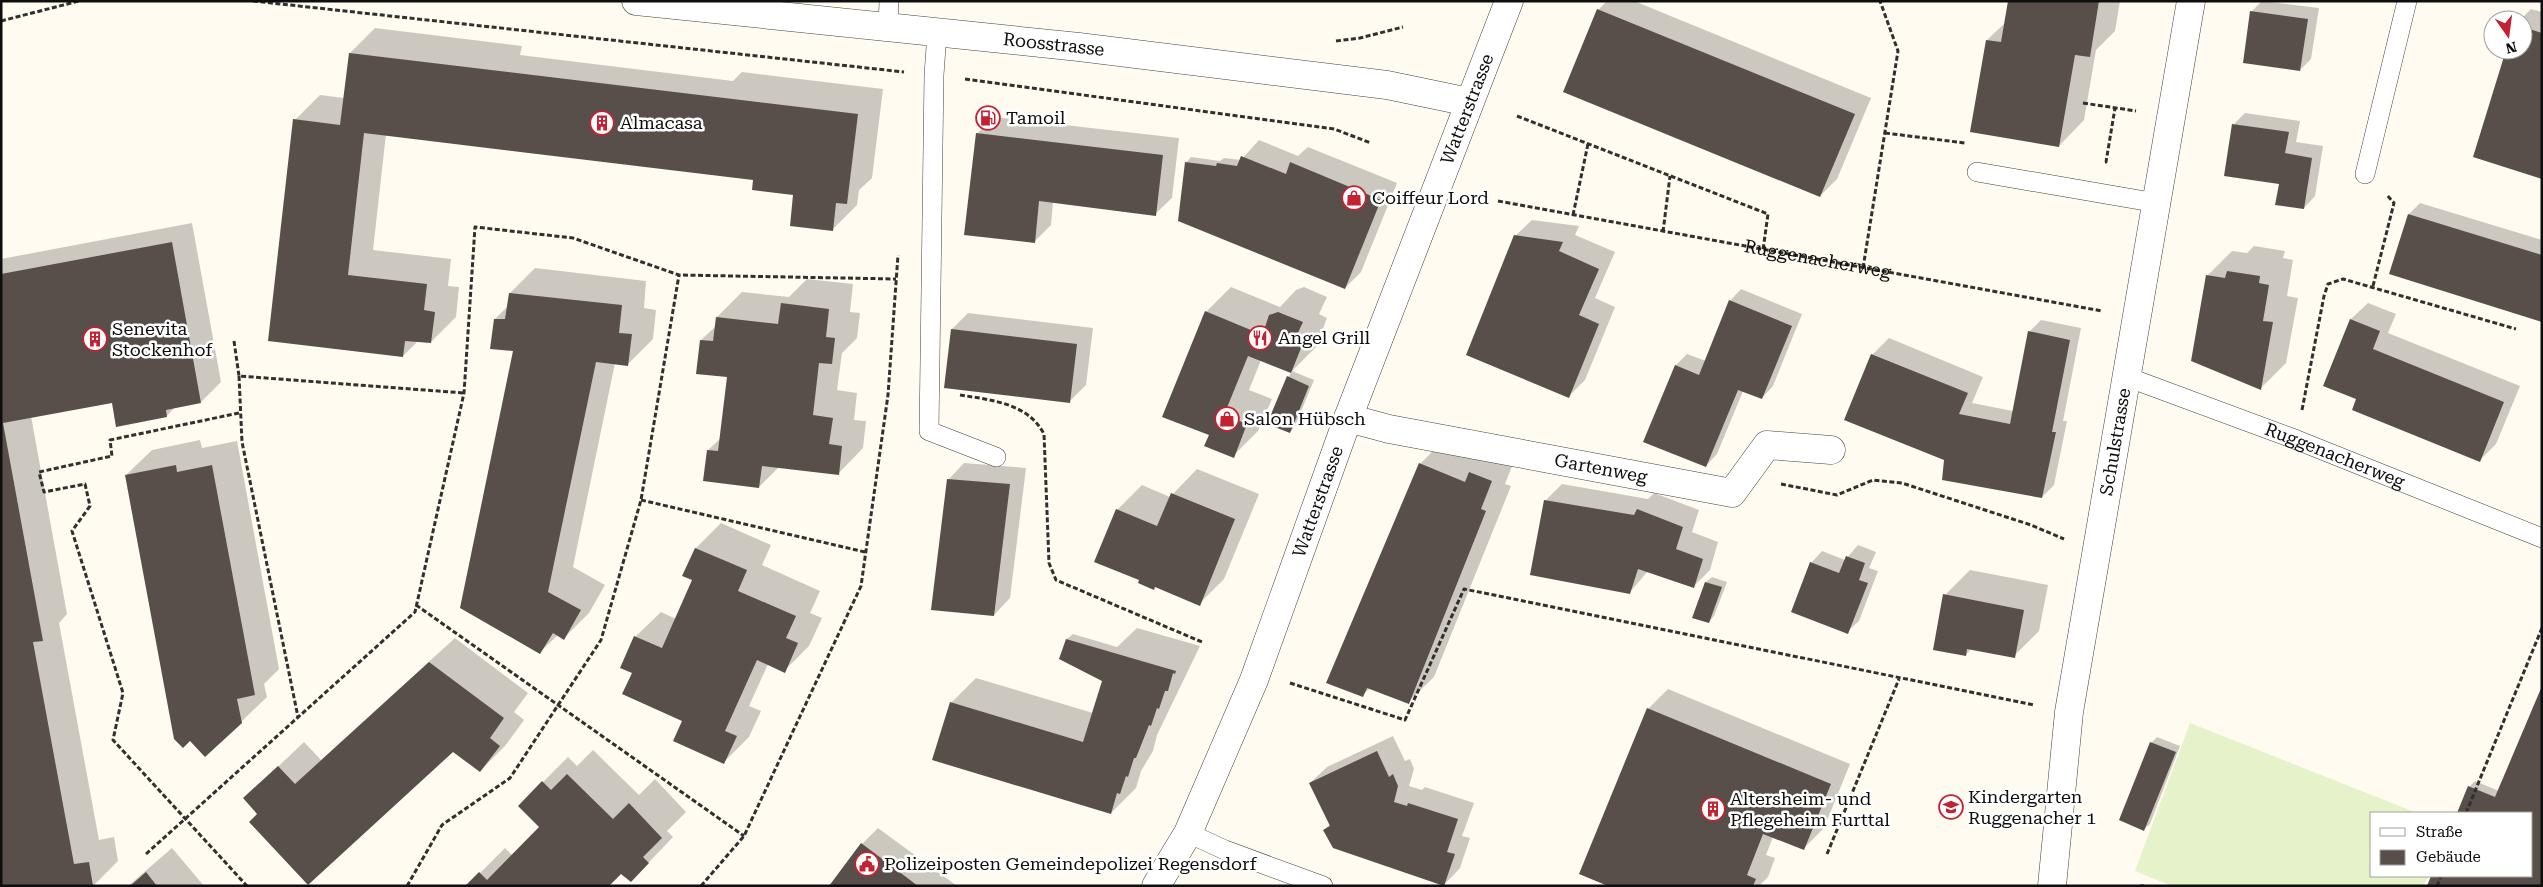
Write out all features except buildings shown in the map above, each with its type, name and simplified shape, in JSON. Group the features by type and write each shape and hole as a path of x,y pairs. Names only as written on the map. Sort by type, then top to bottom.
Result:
{"street":[{"name":"Roosstrasse","path":"636,1 1079,47 1387,85 1469,102"},
{"name":"Watterstrasse","path":"1156,886 1188,833 1254,680 1348,418 1509,1"},
{"name":"Schulstrasse","path":"2052,886 2069,712 2191,1"},
{"name":"Gartenweg","path":"1348,418 1389,429 1732,493 1767,445 1831,450"}],"lane":[{"path":"888,28 889,1"},
{"path":"2365,174 2407,1"},
{"path":"937,33 934,75 930,431 996,457"},
{"path":"1977,172 2157,203"},
{"name":"Ruggenacherweg","path":"2127,377 2296,440 2542,538"},
{"path":"1188,833 1225,850 1322,886"}],"path":[{"path":"1,21 78,1"},
{"path":"253,1 934,75 1334,129 1370,143"},
{"path":"1862,268 1898,51 1880,1"},
{"path":"2084,102 2171,116"},
{"path":"2097,161 2106,162 2115,108"},
{"path":"1517,116 1768,214 1763,250"},
{"path":"1885,132 1972,144"},
{"path":"1573,215 1588,144"},
{"path":"2365,174 2394,203 2373,286"},
{"path":"1663,232 1670,176"},
{"name":"Ruggenacherweg","path":"1498,201 2137,318"},
{"path":"146,854 415,612 464,393 475,227 573,238 679,275 896,280"},
{"path":"701,886 744,836 861,586 888,395 898,250"},
{"path":"407,886 442,825 510,778 601,640 641,500 679,275"},
{"path":"2296,440 2324,296 2328,284 2343,279 2373,286 2516,329"},
{"path":"234,341 239,376 239,413 242,442 298,717"},
{"path":"239,376 464,393"},
{"path":"930,390 1007,403 1038,422 1044,434 1049,563 1056,580 1202,642"},
{"path":"239,413 110,440 112,456 39,472 44,492 85,484 90,506 72,531 123,693 113,740 247,886"},
{"path":"1743,477 1836,495 1872,480 1902,483 2031,525 2096,552"},
{"path":"641,500 865,552"},
{"path":"1286,681 1405,720 1464,589 1899,679 2069,712"},
{"path":"416,605 744,836"},
{"path":"2466,812 2542,628"},
{"path":"1827,854 1899,679"}],"green space":[{"path":"2190,723 2414,812 2370,812 2370,877 2428,877 2424,886 2172,886 2135,871"}],"place":[{"name":"Tamoil","path":"988,118"},
{"name":"Almacasa","path":"602,123"},
{"name":"Coiffeur Lord","path":"1354,198"},
{"name":"Angel Grill","path":"1260,338"},
{"name":"Senevita Stockenhof","path":"95,339"},
{"name":"Salon Hübsch","path":"1227,419"},
{"name":"Kindergarten Ruggenacher 1","path":"1951,807"},
{"name":"Altersheim- und Pflegeheim Furttal","path":"1713,809"},
{"name":"Polizeiposten Gemeindepolizei Regensdorf","path":"867,864"}]}
